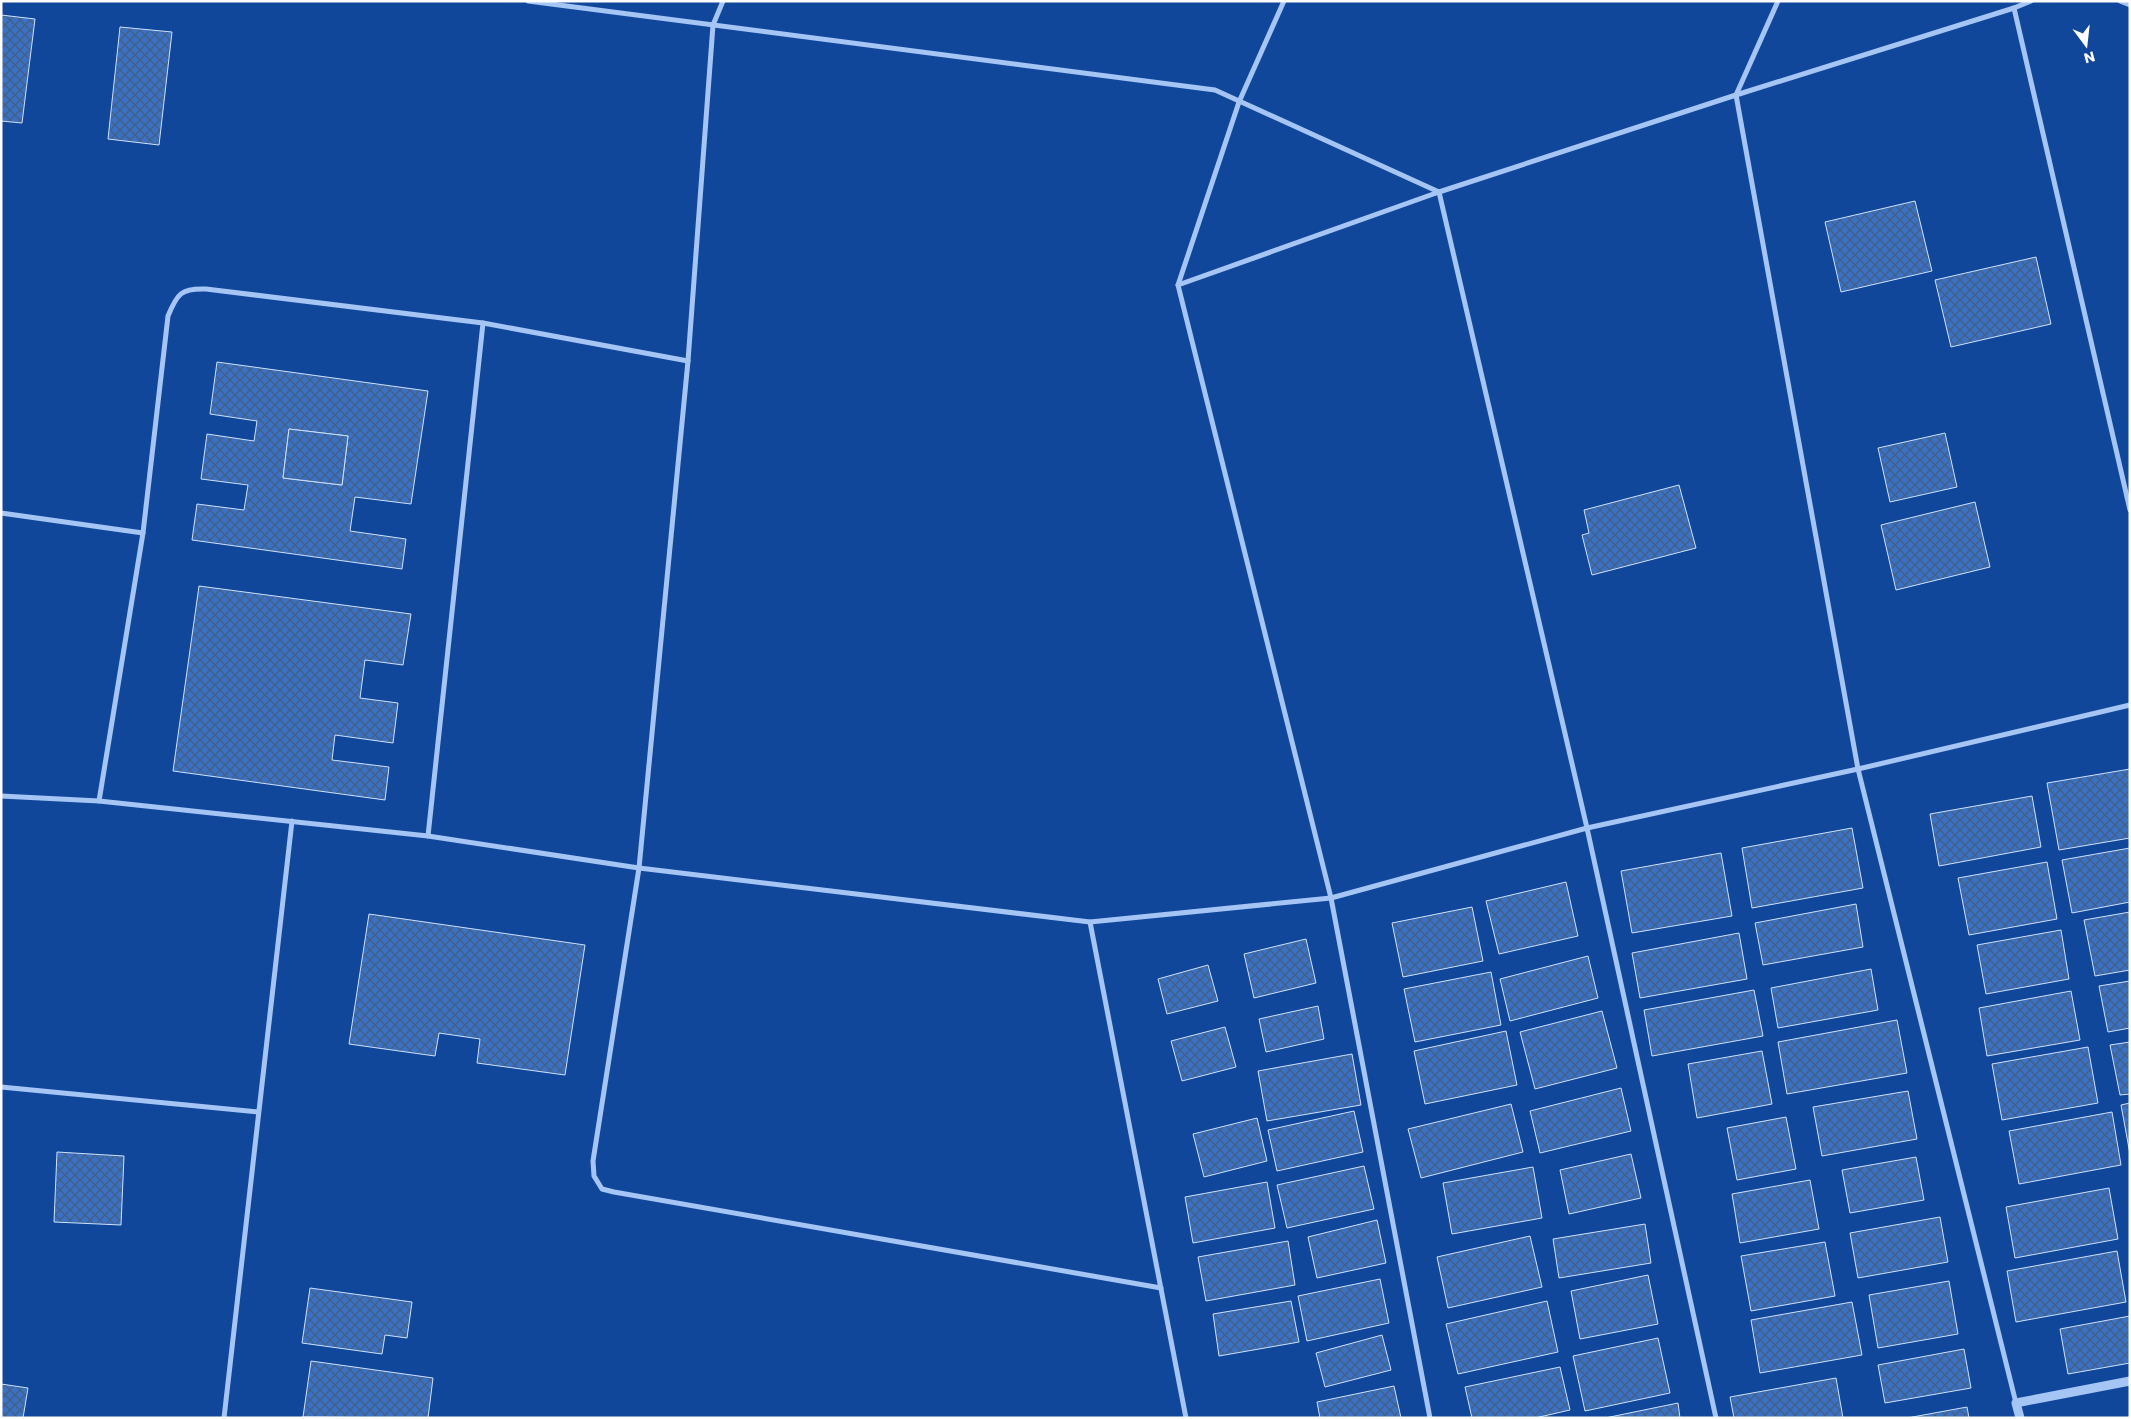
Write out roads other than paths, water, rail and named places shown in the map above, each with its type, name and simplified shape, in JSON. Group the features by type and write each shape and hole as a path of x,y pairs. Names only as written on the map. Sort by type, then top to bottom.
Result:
{"street":[{"path":"528,1 1215,90 1439,192"},
{"path":"722,1 713,26 688,361 639,868 593,1161 594,1176 602,1189 1160,1288"},
{"path":"1284,1 1239,102 1178,285 1331,898 1430,1418"},
{"path":"1778,1 1736,95 1858,769 2020,1418"},
{"path":"1178,285 1439,192 2031,1"},
{"path":"2120,1 2130,5"},
{"path":"2014,8 2130,510"},
{"path":"1439,192 1587,828 1716,1418"},
{"path":"99,801 143,533 168,316 174,301 182,292 192,288 206,289 483,323 688,361"},
{"path":"428,836 483,323"},
{"path":"1,514 143,533"},
{"path":"1,796 99,801 428,836 639,868 1090,922 1331,898 1587,828 1858,769 2130,705"},
{"path":"224,1418 292,821"},
{"path":"1090,922 1186,1418"},
{"path":"1,1088 258,1112"},
{"path":"2016,1403 2130,1381"}]}
